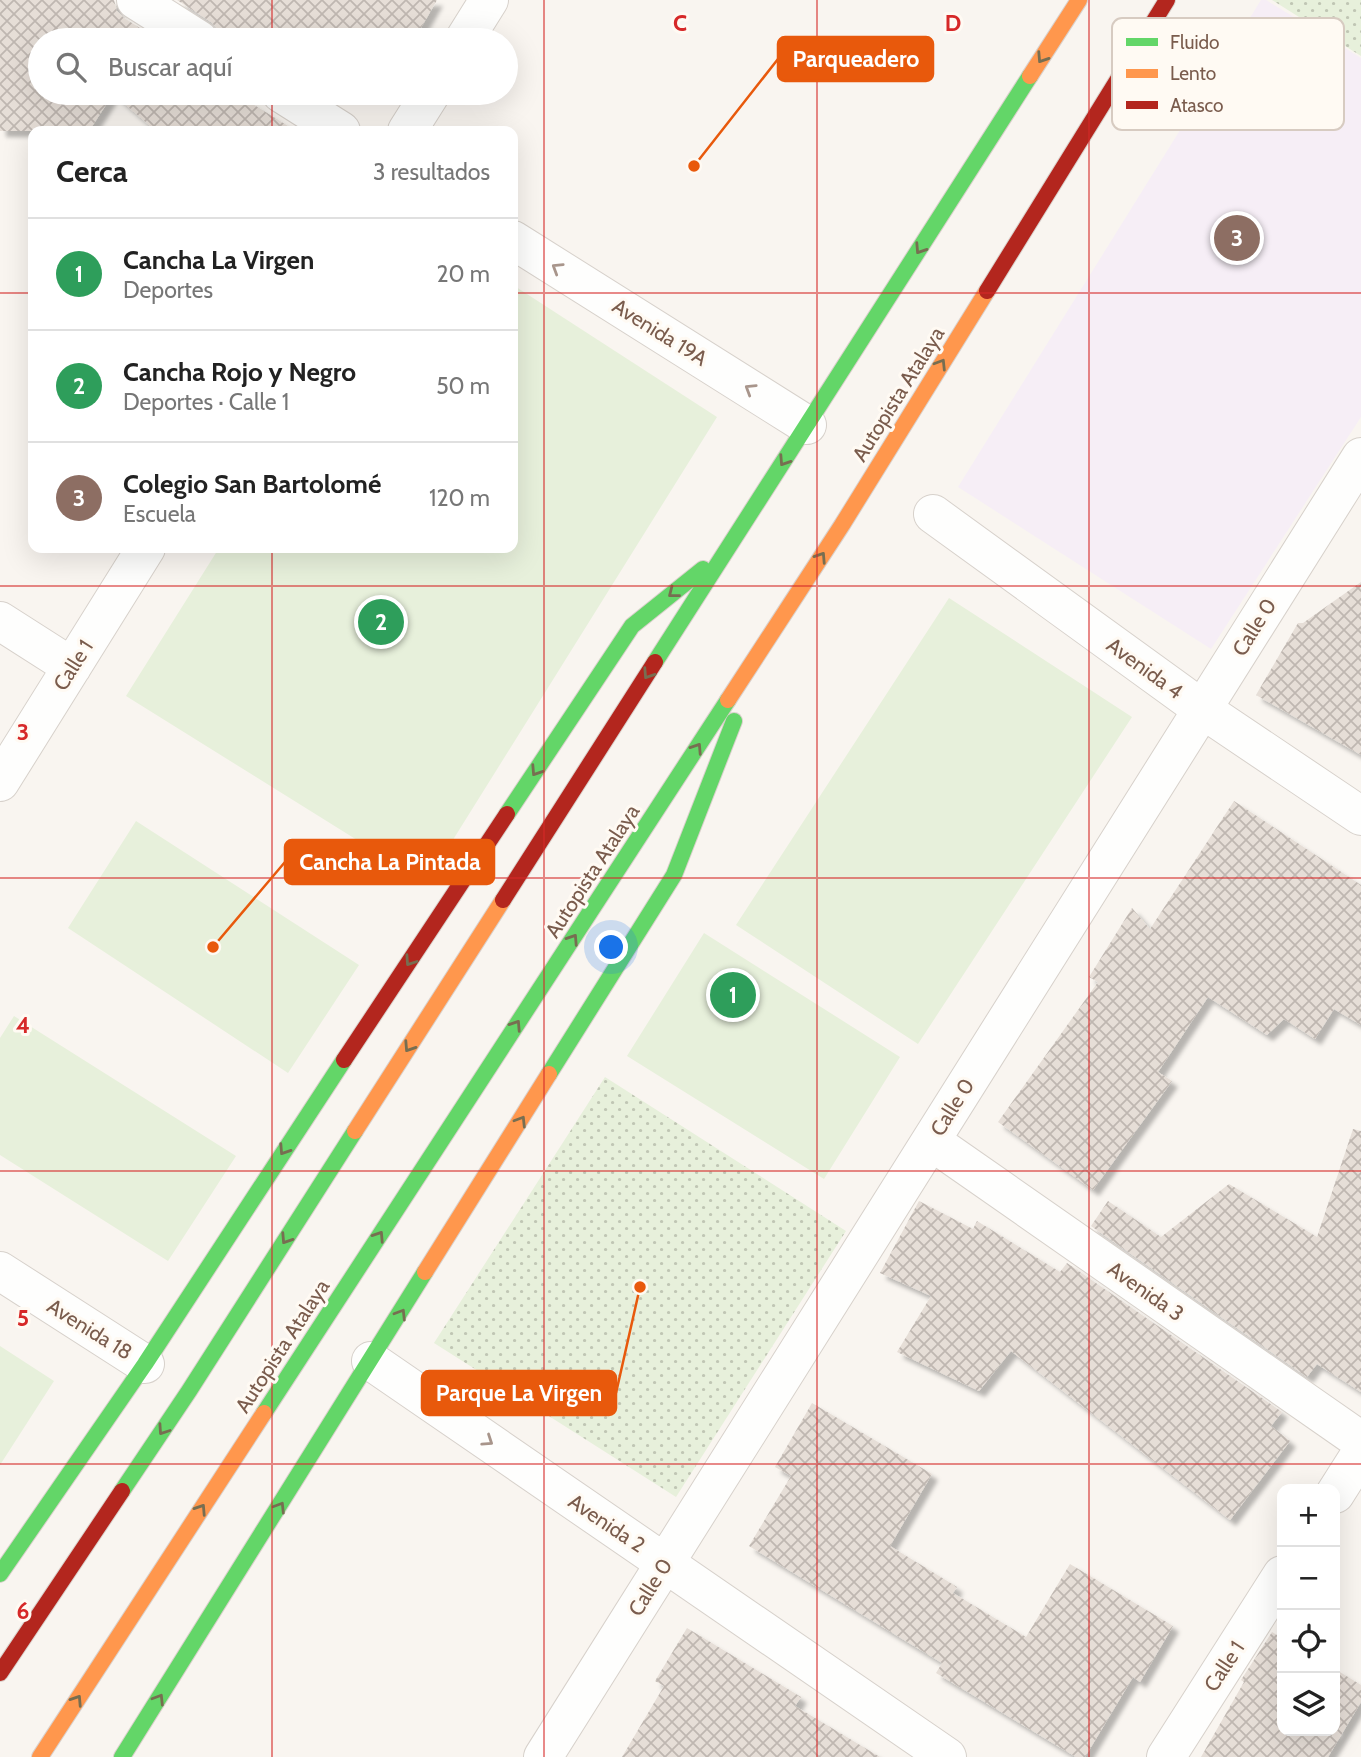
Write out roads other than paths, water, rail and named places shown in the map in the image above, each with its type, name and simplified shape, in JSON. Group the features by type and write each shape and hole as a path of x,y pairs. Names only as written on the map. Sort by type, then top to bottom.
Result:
{"main road":[{"path":"0,1673 196,1380 1079,0"},
{"name":"Autopista Atalaya","path":"1156,18 1167,0"},
{"name":"Autopista Atalaya","path":"40,1757 842,525 1112,89"},
{"path":"0,1574 145,1364 632,626 727,550"},
{"path":"122,1757 674,875 722,751 774,629"}],"street":[{"path":"136,0 180,28"},
{"path":"472,28 489,0"},
{"path":"300,105 333,126"},
{"path":"410,126 423,105"},
{"name":"Avenida 19A","path":"518,243 807,425"},
{"name":"Calle 0","path":"542,1757 1361,457"},
{"name":"Avenida 4","path":"933,514 1202,709 1361,816"},
{"name":"Calle 1","path":"0,782 143,553"},
{"path":"0,621 72,667"},
{"name":"Avenida 3","path":"931,1141 1361,1441"},
{"name":"Avenida 18","path":"0,1271 145,1364"},
{"name":"Avenida 2","path":"371,1361 947,1757"},
{"path":"1340,1486 1361,1453"},
{"name":"Calle 1","path":"1166,1757 1277,1584"}],"place":[{"name":"Parqueadero","path":"694,166"},
{"name":"Colegio San Bartolomé","path":"1237,238"},
{"name":"Cancha Rojo y Negro","path":"381,622"},
{"name":"Cancha La Pintada","path":"213,947"},
{"name":"Cancha La Virgen","path":"733,995"},
{"name":"Parque La Virgen","path":"640,1287"}]}
